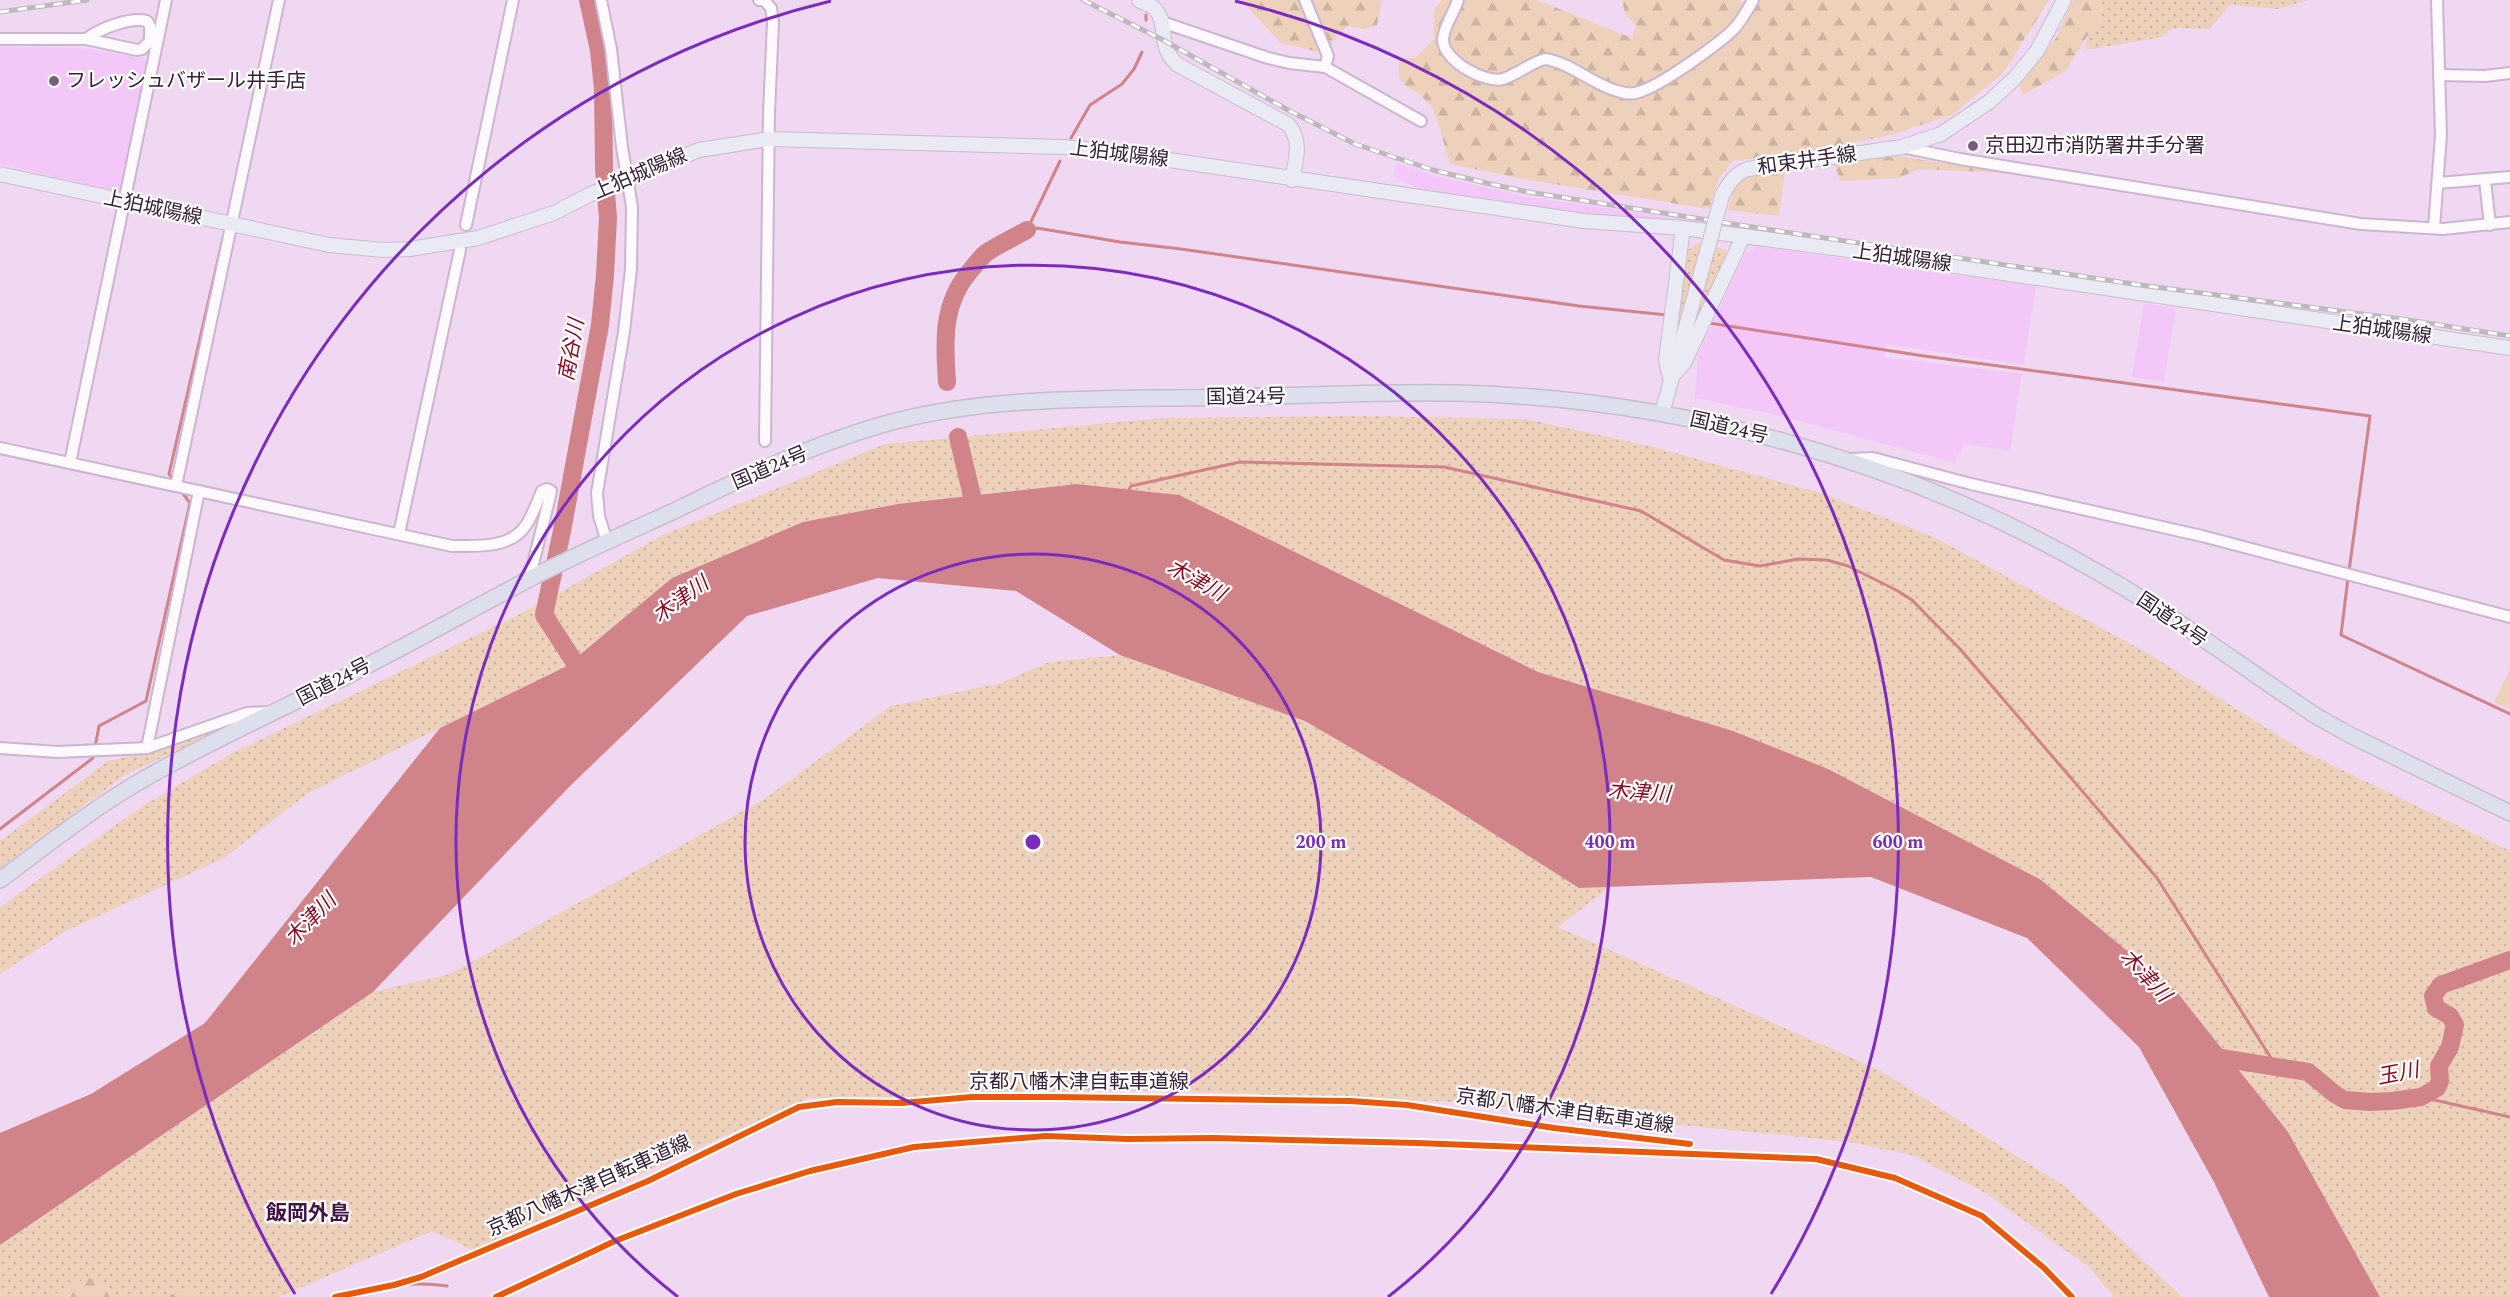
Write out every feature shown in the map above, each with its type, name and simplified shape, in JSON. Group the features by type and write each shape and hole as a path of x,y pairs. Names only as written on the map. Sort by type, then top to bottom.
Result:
{"highway":[{"name":"国道24号","path":"0,880 104,803 147,777 332,685 531,578 787,459 880,425 935,412 1038,402 1456,393 1557,399 1662,412 1760,434 1899,479 1974,510 2085,566 2133,594 2316,716 2510,813"}],"main road":[{"path":"1140,0 1155,9 1162,22 1166,51 1178,65 1289,125 1297,135 1298,148 1292,180"},
{"name":"和束井手線","path":"1662,412 1722,196 1739,172 1902,147 1941,134 1966,119 2014,79 2037,51 2064,0"},
{"name":"上狛城陽線","path":"0,174 232,225 354,248 410,249 478,238 554,213 623,180 699,150 770,139 1062,147 1101,150 1292,180 1584,221 1683,228 1864,253 2510,348"},
{"path":"1670,380 1666,360 1683,228"},
{"path":"1670,380 1684,363 1743,237"}],"street":[{"path":"70,463 166,0"},
{"path":"176,486 279,0"},
{"path":"466,225 513,0"},
{"path":"602,0 611,49 623,180 632,207 631,269 624,332 597,493 599,516 607,542"},
{"path":"759,0 764,0 771,8 772,22 765,441"},
{"path":"1305,0 1329,56 1325,67"},
{"path":"1458,0 1445,33 1444,47 1453,59 1485,79 1505,79 1545,58 1564,65 1607,88 1624,93 1639,93 1677,71 1714,45 1733,29 1753,0"},
{"path":"2434,228 2441,135 2437,0"},
{"path":"0,39 65,41 87,39 126,48 142,49 150,41 150,26 147,21 135,20 95,33 87,39"},
{"path":"1162,22 1268,58 1325,67 1421,121"},
{"path":"2439,75 2485,76 2510,73"},
{"path":"1902,147 1960,159 2361,224 2434,228 2510,222"},
{"path":"2438,183 2510,177"},
{"path":"2485,180 2490,225"},
{"path":"399,534 460,250"},
{"path":"0,448 452,546 485,546 510,538 525,527 542,491 548,489 551,491 531,578"},
{"path":"1843,459 1873,458 1971,484 2202,536 2510,617"},
{"path":"147,747 199,491"},
{"path":"0,748 57,752 147,747 247,713 274,712"}],"shaded area":[{"path":"0,47 84,48 152,60 124,193 0,164"},
{"path":"1397,163 1432,175 1523,196 1708,223 1708,227 1597,216 1438,193 1417,188 1393,176"},
{"path":"1757,246 2036,286 2024,365 1886,344 1884,357 2022,374 2010,451 1964,444 1955,463 1777,415 1695,398 1698,356 1744,255"},
{"path":"2144,303 2176,308 2164,382 2132,377"}],"green space":[{"path":"1241,0 1382,0 1377,25 1363,29 1348,26 1324,53 1281,43"},
{"path":"1442,0 1537,0 1632,38 1636,25 1625,14 1622,0 1738,0 1745,3 1746,0 2049,0 2004,72 1954,114 1891,135 1811,151 1733,161 1719,178 1709,209 1523,179 1450,164 1433,110 1424,98 1406,86 1399,77 1400,58 1415,58 1434,39 1434,10"},
{"path":"2073,0 2101,0 2098,25 2087,36 2065,72 2023,95 2019,86 2056,38"},
{"path":"2101,0 2308,0 2278,9 2230,5 2209,29 2173,28 2162,37 2086,50 2087,36 2098,25"},
{"path":"1897,156 2007,173 1919,169 1899,178 1841,181 1833,163"},
{"path":"1785,170 1779,216 1728,210 1735,188 1742,178 1760,172"},
{"path":"1698,243 1704,243 1673,353 1685,258 1689,249"},
{"path":"1716,247 1725,250 1728,257 1698,327 1693,326"},
{"path":"1360,416 1525,419 1650,446 1821,493 1934,537 2151,655 2303,751 2510,851 2510,1297 2380,1297 2288,1132 2176,991 2041,880 1733,731 1538,672 1179,495 1077,484 898,504 803,522 672,578 565,667 310,792 224,858 66,931 0,974 0,907 141,807 232,753 520,614 663,535 885,444 1161,418"},
{"path":"1120,655 1305,721 1439,799 1579,887 1611,886 1558,927 1879,1070 2066,1187 2182,1297 2114,1297 2090,1268 1987,1194 1915,1156 1849,1142 1455,1102 1166,1091 968,1092 901,1099 809,1098 473,1250 432,1231 279,1297 201,1297 191,1287 166,1297 117,1297 89,1277 50,1297 0,1297 0,1245 373,992 450,974 763,800 891,706 1001,683 1049,662"},
{"path":"2510,672 2510,709 2494,702"},
{"path":"242,720 125,775 0,868 0,841 108,761 153,751"},
{"path":"89,1277 117,1297 50,1297"},
{"path":"191,1287 201,1297 166,1297"}],"water":[{"name":"木津川","path":"1077,484 1179,495 1538,672 1733,731 1828,769 2041,880 2176,991 2288,1132 2380,1297 2269,1297 2214,1182 2139,1047 2027,938 1871,877 1579,888 1439,799 1305,721 1120,655 1016,591 878,578 747,616 571,785 373,992 0,1245 0,1133 91,1094 205,1023 440,728 565,667 672,578 803,522 898,504"}],"waterway":[{"name":"南谷川","path":"586,680 544,615 600,325 605,275 608,218 604,169 603,89 599,50 588,0"},
{"path":"1146,15 1146,20"},
{"path":"1071,138 1090,105 1122,84 1134,69 1142,52"},
{"path":"1027,230 1060,161"},
{"path":"1027,230 1037,228 1120,242 1579,306 1667,315"},
{"path":"947,382 945,352 947,324 954,296 986,253 1027,230"},
{"path":"174,480 169,474 223,238"},
{"path":"1709,323 1924,356 2370,416 2349,571"},
{"path":"958,437 977,517"},
{"path":"1128,492 1131,486 1240,462 1444,467 1641,511 1724,560 1760,566 1798,559 1827,560 1848,566 1912,600 1960,649 2157,878 2276,1066"},
{"path":"95,747 99,726 146,701 190,503 181,491"},
{"path":"2348,578 2341,635 2510,714"},
{"path":"0,829 93,758 94,754"},
{"name":"玉川","path":"2209,1056 2308,1072 2345,1100 2370,1102 2421,1097 2437,1088 2440,1081 2439,1066 2450,1047 2455,1025 2450,1016 2436,1008 2433,996 2441,985 2510,960"},
{"path":"2421,1097 2510,1117"},
{"path":"356,1297 401,1285 447,1286"}],"railway":[{"path":"0,12 87,0"},
{"path":"1083,0 1163,40 1288,110 1355,144 1433,170 1486,183 1528,192 1778,231 2140,285 2408,320 2510,336"}],"cycle path":[{"name":"京都八幡木津自転車道線","path":"335,1297 421,1277 648,1181 799,1107 837,1102 902,1103 972,1097 1350,1101 1407,1105 1554,1128 1690,1144"},
{"path":"496,1297 615,1241 736,1194 810,1171 914,1147 1046,1136 1417,1143 1816,1159 1895,1178 1982,1216 2044,1268 2072,1297"}],"place":[{"name":"フレッシュバザール井手店","path":"54,81"},
{"name":"京田辺市消防署井手分署","path":"1973,146"}],"district":[{"name":"飯岡外島","path":"308,1214"}]}
